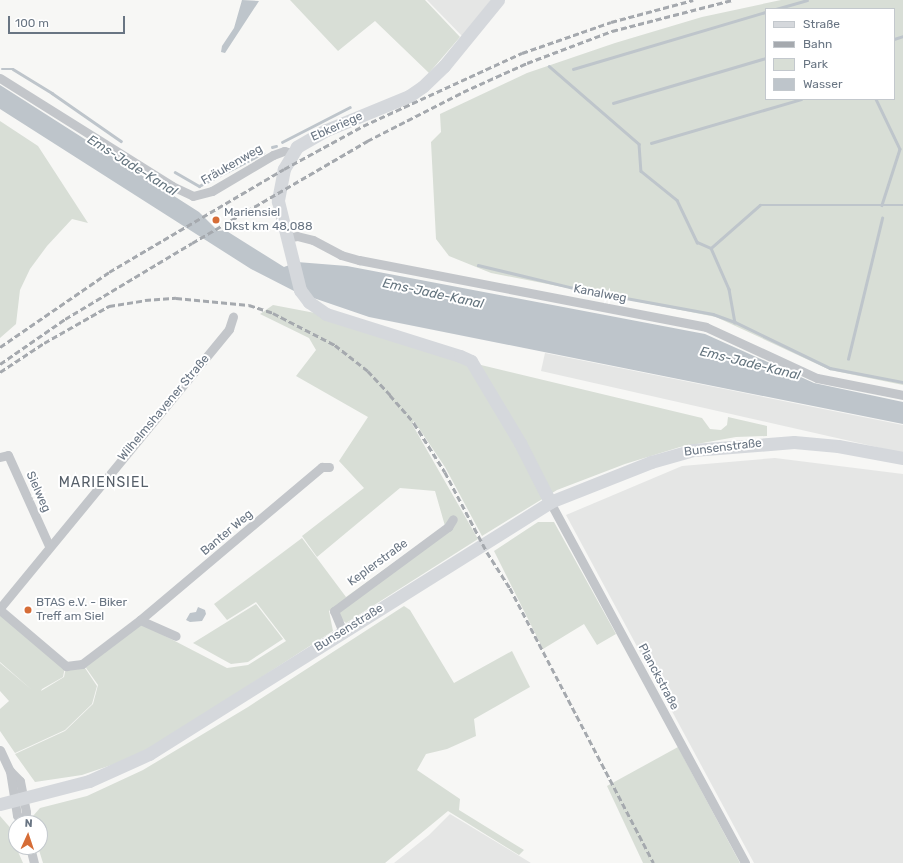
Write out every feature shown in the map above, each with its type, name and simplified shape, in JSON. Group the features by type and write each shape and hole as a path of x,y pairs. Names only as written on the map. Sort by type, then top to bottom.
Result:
{"street":[{"name":"Ebkeriege","path":"498,0 444,66 422,87 409,96 306,140 292,153 284,169 278,192 290,257 300,290 308,302 326,314 460,356 471,361 520,443 550,502"},
{"name":"Fräukenweg","path":"0,78 165,182 193,196 212,191 273,155 284,151 292,153"},
{"name":"Kanalweg","path":"286,238 297,236 313,240 341,255 359,260 706,327 818,378 903,396"},
{"name":"Wilhelmshavener Straße","path":"0,609 49,546 229,329 233,317"},
{"name":"Bunsenstraße","path":"19,799 89,781 149,754 550,502 651,462 693,450 794,442 838,446 903,458"},
{"name":"Sielweg","path":"6,454 49,546"},
{"name":"Banter Weg","path":"0,609 66,666 82,664 140,620 322,467 329,467"},
{"name":"Planckstraße","path":"550,502 745,863"},
{"name":"Keplerstraße","path":"343,632 334,611 448,527 453,519"},
{"path":"140,620 176,636"},
{"path":"0,750 10,771 20,781 17,815"},
{"path":"0,804 19,799"},
{"path":"19,799 23,815"}],"shaded area":[{"path":"427,0 491,0 462,36"},
{"path":"545,353 903,425 903,453 541,371"},
{"path":"775,458 903,474 903,863 754,863 566,515 682,466"},
{"path":"450,814 531,863 394,863 429,835"}],"green space":[{"path":"290,0 425,0 460,37 429,73 375,21 338,51"},
{"path":"781,0 903,0 903,385 830,370 716,317 491,273 449,256 436,239 431,142 441,132 440,114 527,73 615,43 702,17"},
{"path":"0,121 38,146 88,223 72,219 47,246 30,269 20,290 16,324 0,338"},
{"path":"273,305 315,313 481,365 702,418 710,429 721,430 727,425 728,417 767,426 767,436 736,437 680,447 625,464 557,490 482,536 445,467 414,421 412,424 478,539 346,623 341,619 339,613 344,600 329,611 333,631 141,755 82,775 35,782 15,754 65,731 93,704 98,685 84,665 142,624 227,668 248,665 286,641 256,602 227,620 214,604 302,538 346,597 445,526 435,491 400,488 317,557 302,536 364,488 339,461 368,417 296,376 316,350 309,338 260,314"},
{"path":"538,522 554,522 616,634 597,645 584,624 543,649 494,551"},
{"path":"256,604 283,639 248,662 231,664 193,643"},
{"path":"404,606 410,610 454,683 512,651 530,687 474,719 476,736 447,749 426,754 417,770 460,799 459,810 524,850 519,855 448,811 385,863 43,863 40,855 48,855 48,815 34,815 40,808 87,796 143,770 248,707"},
{"path":"0,613 65,667 63,677 41,691 64,677 66,667 83,665 97,686 92,704 65,730 15,753 0,731 0,709 9,701 0,691 0,663 32,690 0,662"},
{"path":"678,747 740,863 643,863 607,786"},
{"path":"0,816 8,825 8,855 20,855 23,863 0,863"}],"water":[{"path":"242,0 259,1 225,53 221,52 222,46 234,28"},
{"name":"Ems-Jade-Kanal","path":"0,85 199,212 218,231 225,230 284,267 297,262 347,266 705,334 814,383 903,402 903,424 369,317 296,292 251,269 0,109"},
{"path":"198,607 205,610 206,614 202,621 190,622 186,620 190,613 196,612"}],"waterway":[{"path":"779,8 807,0"},
{"path":"573,69 765,12"},
{"path":"895,39 903,36"},
{"path":"613,103 765,58"},
{"path":"549,66 639,144 641,171 677,200 697,242 711,248 729,289 735,322"},
{"path":"2,69 13,69 52,93 121,141"},
{"path":"651,143 798,100"},
{"path":"876,100 900,149 882,205"},
{"path":"282,142 350,107"},
{"path":"272,147 276,146"},
{"path":"175,172 199,186 263,153"},
{"path":"711,248 760,205 903,205"},
{"path":"848,359 882,218"},
{"path":"478,265 582,290 713,314 735,322 830,368 903,382"}],"railway":[{"path":"0,347 109,272 284,169 363,126 522,53 611,22 693,0"},
{"path":"0,364 65,319 192,243 367,141 463,92 527,63 612,31 732,0"},
{"path":"0,372 44,343 109,306 145,300 176,298 249,305 273,313 335,345 368,371 390,395 414,423 445,472 487,552 510,588 654,863"}],"place":[{"name":"Mariensiel Dkst km 48,088","path":"216,220"},
{"name":"BTAS e.V. - Biker Treff am Siel","path":"28,610"}],"district":[{"name":"MARIENSIEL","path":"104,483"}]}
